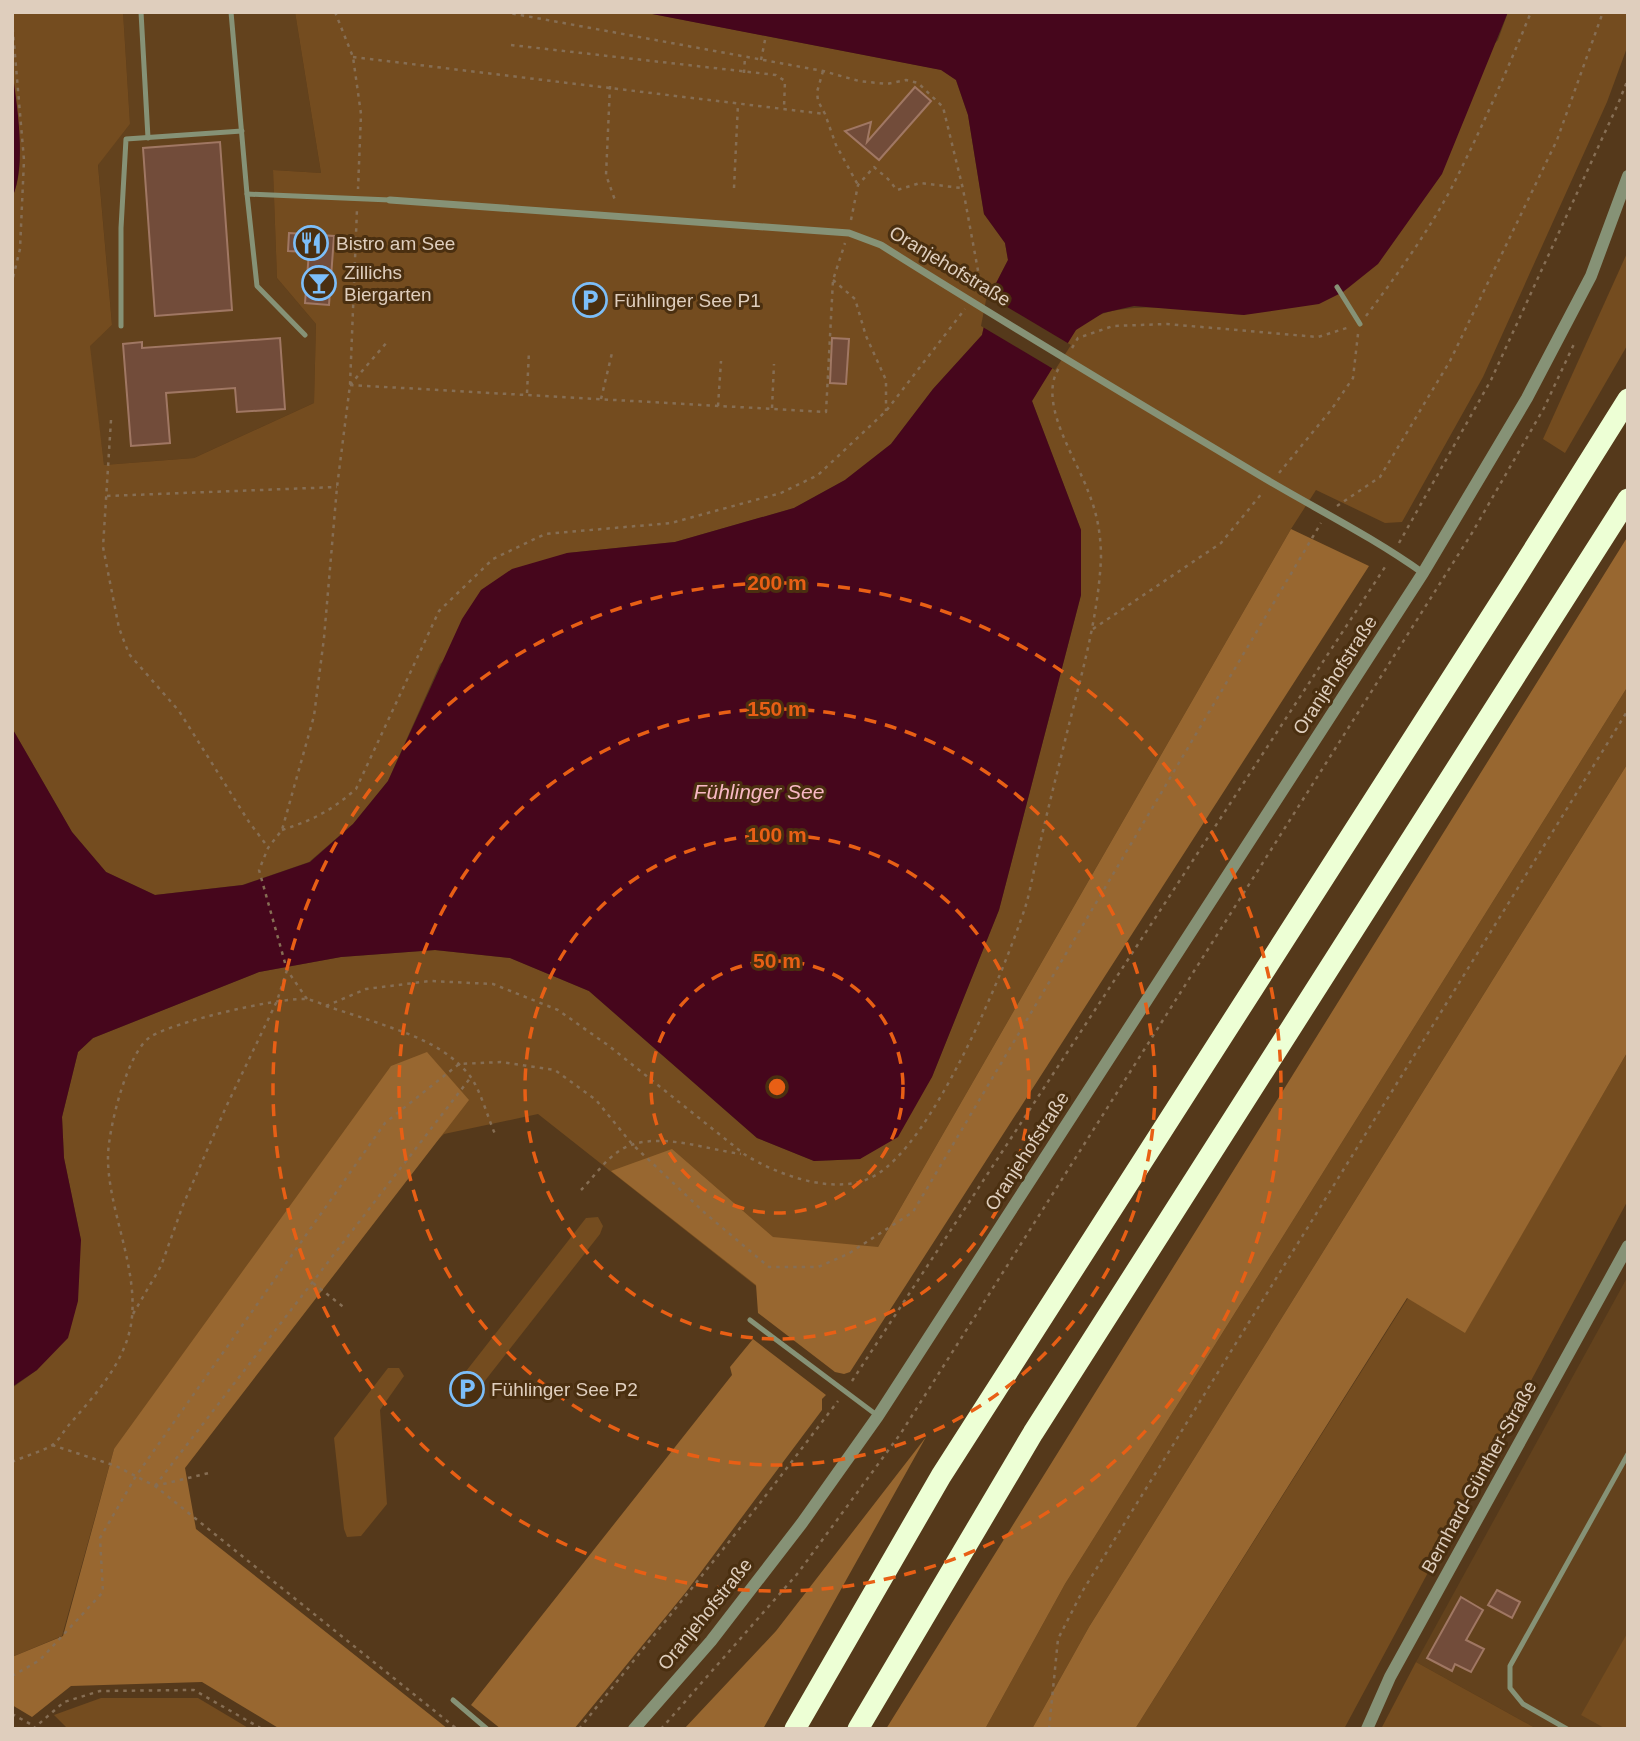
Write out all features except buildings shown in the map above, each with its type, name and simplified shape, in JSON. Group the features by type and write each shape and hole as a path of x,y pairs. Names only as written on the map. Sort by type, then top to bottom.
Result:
{"highway":[{"path":"795,1729 941,1476 1628,399"},
{"path":"858,1729 1034,1433 1628,499"}],"street":[{"name":"Oranjehofstraße","path":"635,1729 711,1641 802,1523 878,1416 1423,573 1527,398 1584,288 1628,176"},
{"name":"Oranjehofstraße","path":"390,200 849,233 881,244 1092,375 1394,552 1423,573"},
{"name":"Bernhard-Günther-Straße","path":"1367,1729 1390,1677 1628,1246"}],"lane":[{"path":"141,12 148,138"},
{"path":"231,12 257,286 305,335"},
{"path":"121,327 121,228 126,139 242,131"},
{"path":"247,194 390,200"},
{"path":"1337,287 1360,324"},
{"path":"750,1320 878,1416"},
{"path":"1567,1729 1523,1704 1510,1688 1510,1667 1628,1454"},
{"path":"453,1700 487,1729"}],"path":[{"path":"307,999 287,970 259,870 268,848 282,830 314,716 350,385 361,114 353,57 335,12"},
{"path":"504,12 823,71 859,81 887,84 906,80 918,83 943,107 963,188 979,276 970,298"},
{"path":"1093,629 1222,543 1331,410 1353,378 1360,324 1397,275 1451,188 1508,69 1531,12"},
{"path":"12,1676 40,1660 103,1592 100,1538 136,1476 385,1123 459,1064 501,1062 555,1070 596,1100 632,1144 706,1214 769,1267 818,1267 848,1254 913,1212 1326,514 1380,477 1450,361 1557,140 1603,12"},
{"path":"12,20 24,160 20,249 12,282"},
{"path":"761,60 765,40"},
{"path":"511,44 776,75 785,81 784,108"},
{"path":"353,57 825,114"},
{"path":"744,73 745,57"},
{"path":"823,71 817,92 818,101 836,145 859,186"},
{"path":"579,1729 752,1514 846,1391 1394,552 1491,380 1628,79"},
{"path":"610,86 607,175 621,216"},
{"path":"734,188 738,103"},
{"path":"350,385 827,412 833,280 849,233 859,186 874,167 897,190 920,183 963,188"},
{"path":"833,280 855,299 866,336 886,380 886,411"},
{"path":"282,830 314,820 337,806 356,789 439,611 493,559 545,534 671,523 781,493 818,475 886,411 965,308"},
{"path":"1066,356 1078,338 1113,326 1167,324 1318,337 1360,324"},
{"path":"350,385 388,341"},
{"path":"661,1729 798,1573 901,1433 1472,533 1544,408 1573,344"},
{"path":"527,395 529,351"},
{"path":"601,399 612,353"},
{"path":"718,405 721,360"},
{"path":"772,408 774,364"},
{"path":"326,1006 366,989 430,981 493,984 558,1010 609,1046 744,1154 765,1167 798,1179 850,1183 872,1178 892,1165 922,1127 957,1066 1000,975 1025,906 1093,629 1100,578 1101,538 1088,491 1053,411 1054,375 1060,366"},
{"path":"111,420 103,547 119,628 129,654 179,710 248,822 268,848"},
{"path":"107,496 337,487"},
{"path":"1049,1729 1058,1639 1082,1592 1628,710"},
{"path":"12,1462 52,1445 99,1390 118,1360 132,1317 161,1266 183,1205 277,1001 287,970"},
{"path":"132,1317 128,1270 110,1181 108,1155 120,1093 133,1059 149,1038 169,1030 277,1001 307,999 423,1040 447,1053 471,1077 495,1134"},
{"path":"155,1486 471,1077"},
{"path":"581,1190 617,1152 632,1144 653,1140 744,1154"},
{"path":"313,1283 345,1309"},
{"path":"52,1445 116,1465 155,1486 457,1729"},
{"path":"155,1486 209,1473"},
{"path":"12,1714 34,1728 64,1702 100,1691 194,1690 262,1729"}],"shaded area":[{"path":"12,12 123,12 130,124 98,165 112,325 90,346 104,465 194,458 314,403 316,324 277,278 273,170 321,173 295,12 642,12 942,70 956,80 968,115 984,214 1005,243 1008,260 992,291 982,335 933,389 891,444 845,480 794,508 675,542 567,553 440,664 388,781 353,824 309,862 242,885 155,895 106,872 72,832 12,728 12,198 17,183 20,151 12,67"},
{"path":"123,12 295,12 321,173 273,170 277,278 316,324 314,403 194,458 104,465 89,346 112,325 98,164 130,124"},
{"path":"1508,12 1628,12 1628,45 1607,102 1483,377 1402,522 1385,523 1316,490 1291,529 878,1247 756,1286 538,1114 444,1134 114,1449 62,1636 12,1657 12,1388 37,1370 81,1240 64,1158 62,1117 78,1052 93,1038 259,972 341,957 435,950 510,958 589,991 757,1138 814,1161 860,1159 932,1077 999,910 1081,595 1081,530 1032,401 1069,339 1090,319 1131,308 1244,315 1498,40"},
{"path":"1628,251 1628,344 1565,453 1543,439"},
{"path":"1291,529 1369,566 850,1372 835,1372 758,1313 756,1285 611,1171 672,1149 773,1237 878,1247"},
{"path":"1628,536 1628,686 1065,1584 985,1729 886,1729"},
{"path":"1628,686 1628,763 1089,1627 1032,1729 985,1729 1065,1584"},
{"path":"1628,763 1628,1051 1465,1333 1407,1298 1135,1729 1032,1729 1089,1627"},
{"path":"1628,1051 1628,1200 1344,1729 1135,1729 1408,1298 1465,1332"},
{"path":"427,1052 469,1100 185,1468 196,1529 448,1729 280,1729 202,1682 71,1686 32,1717 12,1705 12,1657 63,1636 114,1449 391,1066"},
{"path":"598,1217 603,1226 600,1234 473,1396 461,1394 456,1384 586,1218"},
{"path":"1628,1276 1628,1729 1537,1729 1416,1662"},
{"path":"753,1339 826,1395 822,1399 822,1410 686,1592 574,1729 501,1729 471,1705 732,1375 730,1367"},
{"path":"388,1368 399,1368 404,1376 380,1410 387,1504 361,1536 347,1537 334,1438"},
{"path":"926,1437 763,1729 684,1729 776,1631"},
{"path":"1628,1632 1628,1729 1606,1729 1581,1715"},
{"path":"1416,1662 1537,1729 1381,1729"},
{"path":"101,1698 198,1698 250,1729 68,1729 54,1715"}],"water":[{"name":"Fühlinger See","path":"642,12 1508,12 1442,174 1378,264 1343,292 1319,304 1244,315 1134,306 1103,313 1076,330 1032,401 1081,530 1081,595 999,910 932,1077 898,1137 860,1159 814,1161 757,1138 589,991 510,958 435,950 341,957 259,972 93,1038 78,1052 62,1117 64,1158 81,1240 78,1301 68,1338 37,1370 12,1387 12,728 72,832 106,872 155,895 243,885 310,862 353,824 388,781 462,619 481,590 512,569 567,553 675,542 794,508 845,480 891,444 933,389 982,335 992,291 1008,260 1005,243 984,214 968,115 956,80 941,70"},
{"path":"12,69 20,152 17,185 12,198"}],"pier":[{"path":"987,295 1071,345 1055,370 981,326"}],"place":[{"name":"Bistro am See","path":"311,243"},
{"name":"Zillichs Biergarten","path":"319,283"},
{"name":"Fühlinger See P1","path":"590,300"},
{"name":"Fühlinger See P2","path":"467,1389"}]}
